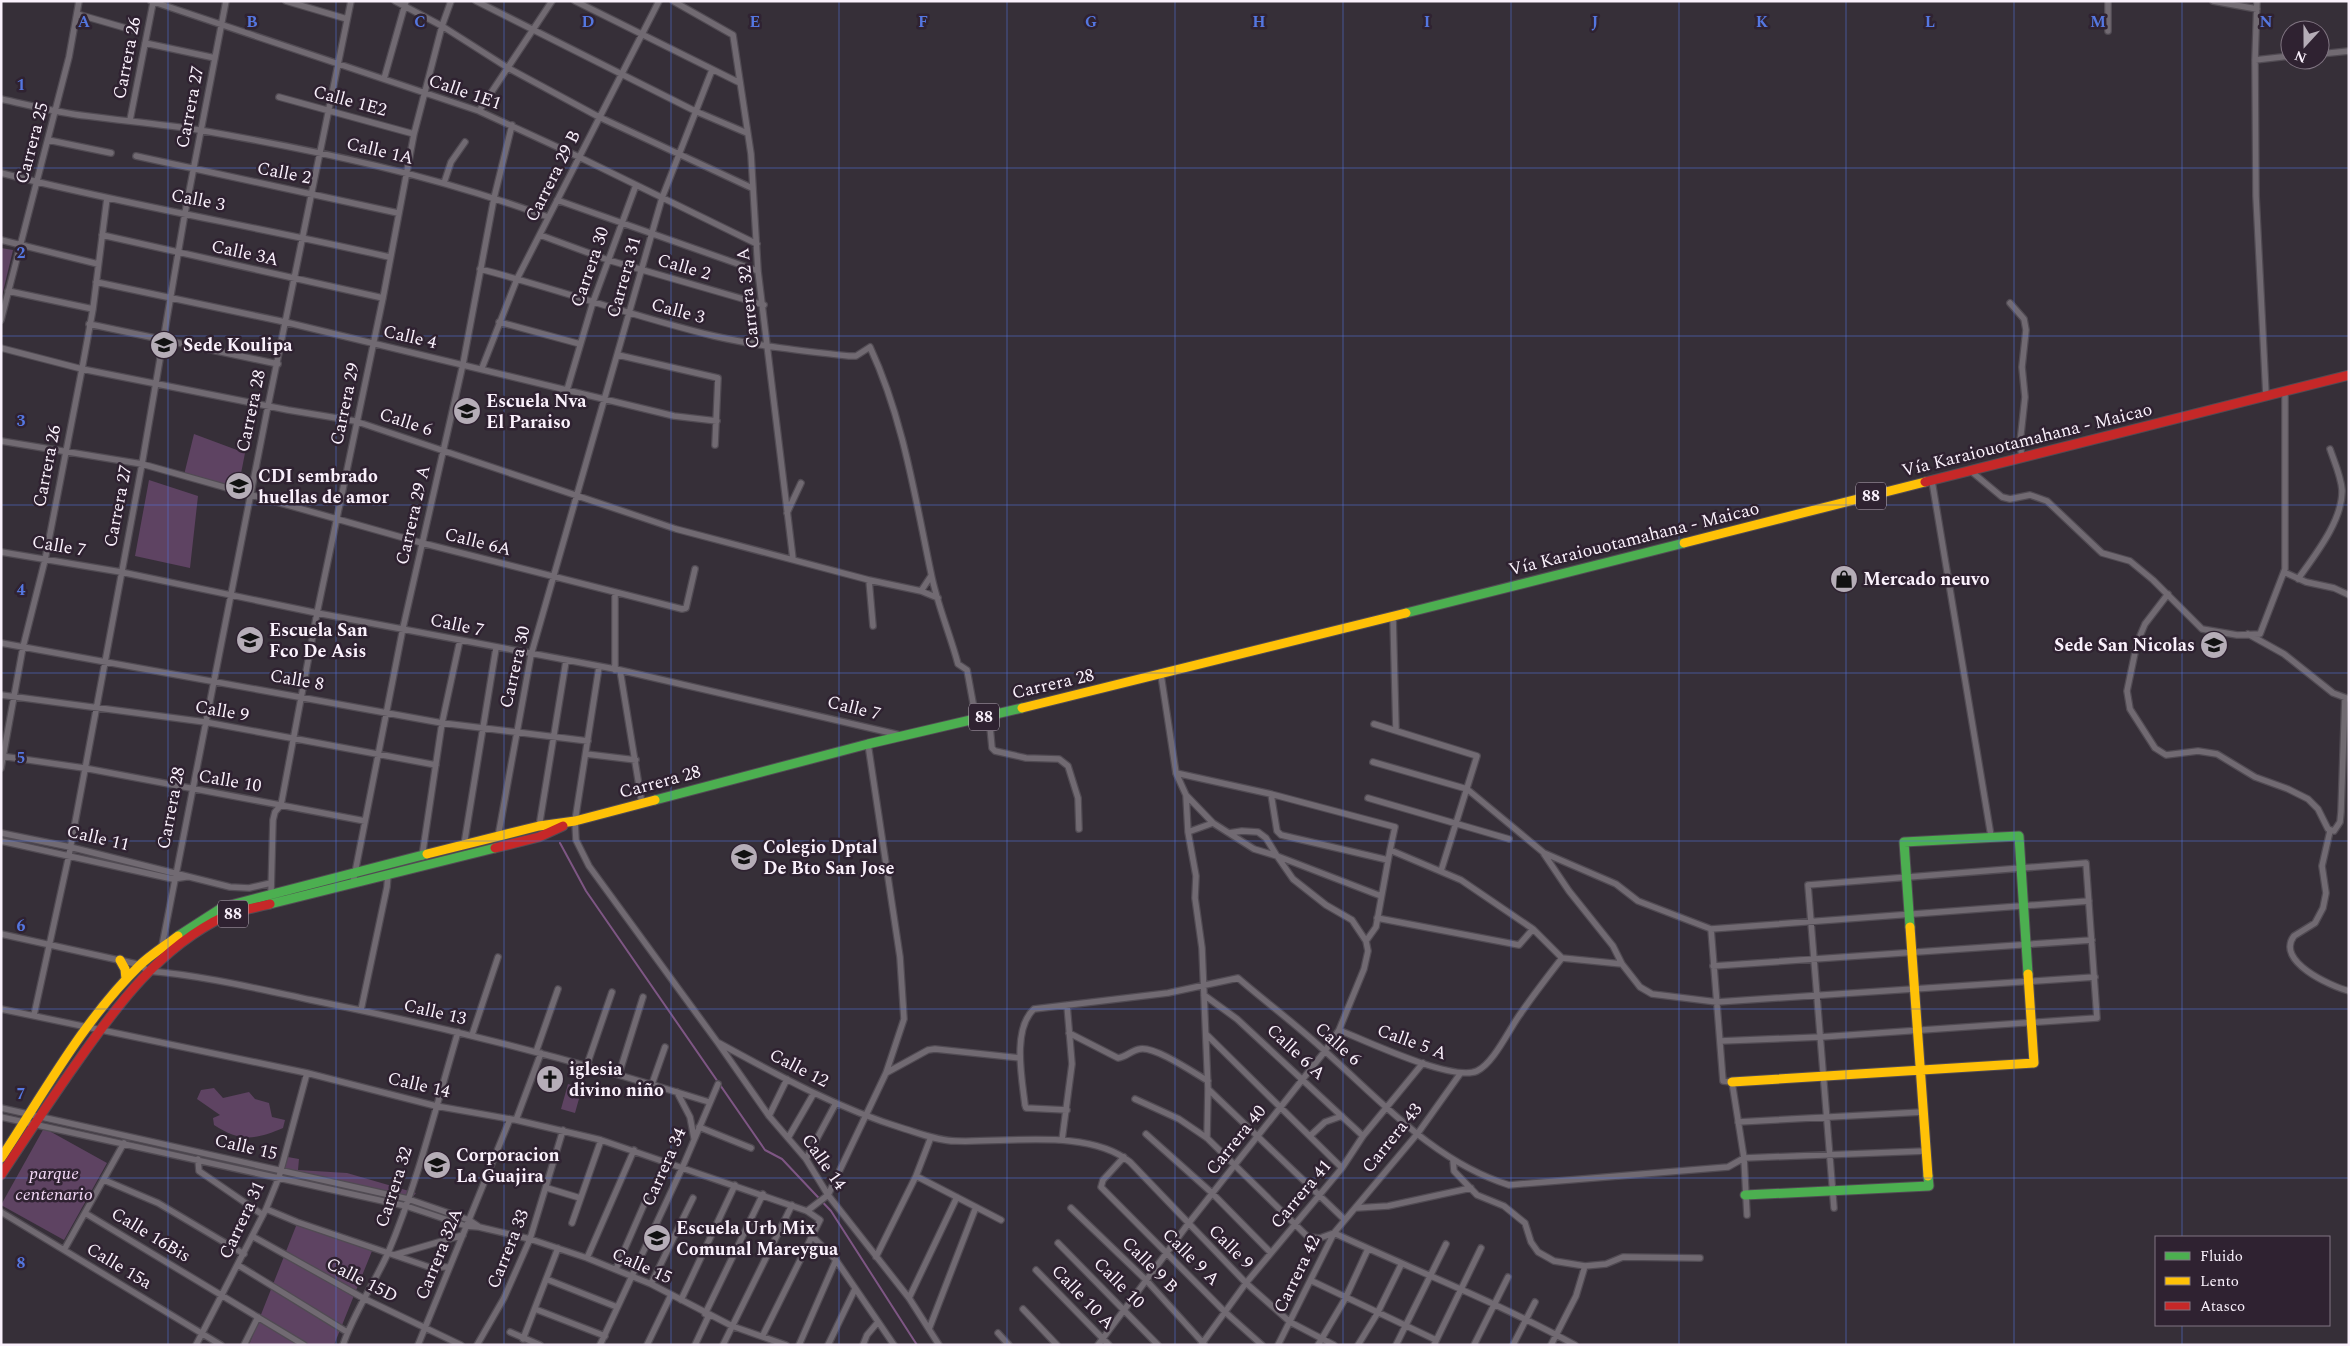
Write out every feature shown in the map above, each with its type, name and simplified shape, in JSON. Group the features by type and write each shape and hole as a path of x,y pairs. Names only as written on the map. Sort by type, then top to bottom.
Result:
{"main road":[{"name":"Vía Karaiouotamahana - Maicao","path":"1393,616 1972,472 2349,375"},
{"name":"Carrera 28","path":"1,1175 32,1118 88,1027 126,979 162,946 186,928 223,907 271,888 356,872 539,826 575,821 868,744 1161,675 1393,616"},
{"name":"Carrera 28","path":"1,1158 102,1030 121,1000 168,952 192,934 227,915 539,837 575,821"},
{"path":"1732,1082 1920,1070 2034,1064 2020,836 1904,842 1906,877 1912,952 1914,989 1917,1029 1920,1070 1923,1112 1926,1151 1928,1186 1745,1195"},
{"path":"120,960 125,969 126,979"}],"street":[{"name":"Carrera 25","path":"1,320 56,111 69,57 79,1"},
{"name":"Carrera 27","path":"34,1015 69,855 95,706 142,464 162,340 200,131 226,1"},
{"path":"286,1 347,19"},
{"name":"Carrera 28","path":"162,946 191,789 351,1"},
{"path":"395,1 405,4 508,68 599,117 752,188"},
{"name":"Carrera 29","path":"271,903 273,820 275,812 281,805 295,740 300,696 316,613 337,518 355,421 383,298 389,257 414,134 442,26 452,1"},
{"path":"476,1 695,111 747,133"},
{"path":"479,111 552,1"},
{"path":"575,1 712,70 740,82"},
{"name":"Carrera 29 B","path":"482,368 517,279 660,1"},
{"name":"Carrera 32 A","path":"674,1 733,35 747,133 758,270 764,306 786,513 793,559"},
{"path":"2108,1 2108,32"},
{"path":"2213,1 2257,9"},
{"path":"2257,1 2255,60 2256,196 2266,395"},
{"name":"Calle 1E1","path":"152,2 221,26 338,62 479,111 579,157 757,244"},
{"name":"Carrera 26","path":"130,120 152,2"},
{"path":"384,79 405,4"},
{"path":"77,14 136,31"},
{"path":"145,43 215,58"},
{"path":"2330,53 2348,52"},
{"path":"2255,60 2280,57"},
{"name":"Carrera 31","path":"576,496 662,198 712,70"},
{"name":"Calle 1E2","path":"279,97 414,134"},
{"path":"1,99 86,116 130,120 200,131"},
{"name":"Carrera 29 A","path":"353,883 403,628 463,364 494,198 512,125"},
{"name":"Calle 1A","path":"200,131 320,152 407,172 494,198 548,217"},
{"path":"48,140 111,153"},
{"path":"444,183 451,162 465,142"},
{"name":"Calle 2","path":"136,156 193,170 398,213"},
{"name":"Calle 3","path":"1,174 107,198 303,237 389,257"},
{"name":"Carrera 30","path":"567,390 593,302 636,185"},
{"name":"Carrera 26","path":"1,768 24,647 45,560 82,368 107,198"},
{"path":"557,200 652,235 758,270"},
{"name":"Calle 3A","path":"102,235 179,254 383,298"},
{"name":"Calle 2","path":"540,235 608,260 764,306"},
{"path":"1,240 98,264"},
{"name":"Calle 3","path":"480,269 629,314 714,336 768,347 849,356 856,356 870,347 889,389 920,517 931,576"},
{"name":"Calle 4","path":"96,282 170,296 285,322 482,368 674,416 717,421"},
{"path":"8,291 92,309"},
{"path":"2010,303 2024,319 2026,330 2022,368 2025,397 2020,443 2022,458"},
{"path":"499,322 580,344"},
{"path":"89,324 278,364"},
{"name":"Calle 6","path":"1,348 82,368 268,406 355,421 676,529 869,580 921,591 938,598"},
{"path":"618,355 716,377 718,379 716,445"},
{"path":"1972,472 2002,497 2010,499 2030,495 2046,501 2102,553 2130,560 2168,594 2202,629 2237,635 2260,634 2284,572 2285,390"},
{"name":"Calle 6A","path":"1,441 142,464 422,543 685,610 695,569"},
{"path":"2298,579 2324,542 2334,521 2342,492 2330,448"},
{"path":"1932,481 1991,836"},
{"path":"786,513 801,483"},
{"name":"Carrera 30","path":"496,847 531,655 576,496"},
{"name":"Calle 7","path":"1,552 121,572 316,613 403,628 566,662 617,670 905,736"},
{"path":"2284,572 2298,579 2334,588 2349,595"},
{"path":"921,591 931,576"},
{"path":"931,576 958,664 967,670 976,719"},
{"path":"869,580 873,626"},
{"path":"615,592 617,670 636,760 642,804"},
{"path":"2168,594 2145,624 2137,643 2127,691 2130,709 2155,748 2166,755 2198,751 2221,756 2255,777 2308,799 2318,809 2330,831 2322,866 2326,893 2323,908 2315,923 2294,936 2289,947 2292,957 2300,966 2332,985 2349,992"},
{"path":"1393,616 1396,730"},
{"path":"2248,634 2284,654 2333,694 2347,699 2341,812 2337,830 2330,831"},
{"path":"420,866 442,723 460,640"},
{"name":"Calle 8","path":"1,643 104,660 442,723 516,730 588,741"},
{"path":"464,845 496,648"},
{"path":"539,837 539,826 566,662"},
{"name":"Calle 14","path":"599,667 575,821 576,840 589,866 718,1043 768,1116 806,1159 826,1196 909,1298 939,1345"},
{"path":"1161,675 1176,773 1186,795 1213,823 1254,850 1277,856 1381,896"},
{"name":"Calle 9","path":"1,695 205,722 295,740 436,764"},
{"path":"989,716 992,748 995,751 1026,758 1059,759 1068,766 1078,798 1079,829"},
{"path":"1374,724 1477,756 1441,871"},
{"path":"807,1211 826,1196 867,1117 886,1073 904,1019 899,948 868,744"},
{"path":"586,754 636,760"},
{"name":"Calle 10","path":"2,757 84,768 365,821"},
{"path":"1373,762 1467,789 1544,853 1570,891 1613,946 1622,964 1640,987 1652,994 1717,1002 2095,977"},
{"path":"1176,773 1215,780 1395,827 1376,927 1366,941 1352,920 1326,905 1294,879 1266,838 1258,832 1242,831 1229,833"},
{"path":"1271,794 1277,830 1281,835 1388,860"},
{"path":"1186,795 1188,832 1196,876 1195,898 1202,948 1208,1081 1207,1138"},
{"path":"1368,798 1509,839"},
{"path":"1188,832 1213,823"},
{"name":"Calle 11","path":"1,834 70,847 175,871 186,877"},
{"name":"Calle 11","path":"1,841 173,879 186,877 249,888 271,888"},
{"path":"1390,850 1461,880 1532,929 1562,958 1622,964"},
{"path":"1544,853 1616,884 1638,901 1711,929 2089,901"},
{"path":"1720,1041 1821,1038 1917,1029 2097,1018 2086,863 1808,885 1821,1038 1832,1192 1834,1208"},
{"path":"361,1010 387,887 388,874"},
{"path":"1377,918 1519,945 1532,929"},
{"path":"1711,929 1723,1081 1732,1082 1744,1158 1747,1215"},
{"name":"Calle 13","path":"1,934 50,943 146,966 150,971 361,1010 472,1035 619,1074 710,1102"},
{"path":"1713,966 2092,940"},
{"name":"Carrera 40","path":"1098,1345 1188,1224 1281,1108 1339,1030 1364,969 1368,951 1366,941"},
{"path":"472,1035 498,957"},
{"name":"Calle 5 A","path":"1339,1030 1423,1063 1460,1074 1476,1071 1487,1064 1521,1013 1562,958"},
{"name":"Calle 6","path":"1203,984 1238,978 1325,1051 1387,1110 1453,1160"},
{"path":"1067,1110 1026,1108 1020,1058 1024,1022 1028,1015 1034,1010 1067,1004 1168,994 1203,984"},
{"name":"Carrera 32A","path":"418,1345 467,1223 513,1120 539,1052 558,989"},
{"path":"587,1066 612,992"},
{"name":"Calle 6 A","path":"1204,995 1237,1019 1363,1136"},
{"path":"619,1074 643,997"},
{"path":"1062,1140 1072,1064 1067,1004"},
{"name":"Calle 14","path":"1,1009 307,1073 436,1106 563,1130 601,1140 683,1166 807,1211 820,1220 813,1236"},
{"name":"Carrera 32","path":"342,1345 363,1298 391,1254 458,1032"},
{"path":"1069,1033 1118,1058 1144,1048 1170,1059 1208,1081"},
{"path":"1206,1034 1311,1135 1342,1168"},
{"name":"Calle 12","path":"718,1043 787,1079 867,1117 931,1137 954,1141 1062,1140"},
{"path":"652,1084 665,1046"},
{"path":"886,1073 928,1050 934,1049 1020,1058"},
{"name":"Carrera 41","path":"1203,1344 1246,1283 1342,1168 1363,1136 1387,1110 1423,1063"},
{"name":"Carrera 31","path":"196,1345 266,1209 279,1177 307,1073"},
{"name":"Carrera 43","path":"1344,1219 1356,1208 1418,1133 1460,1074"},
{"path":"768,1116 787,1079"},
{"name":"Carrera 34","path":"600,1345 630,1276 683,1166 718,1084"},
{"path":"1208,1089 1344,1219"},
{"path":"677,1092 690,1117 694,1139"},
{"path":"788,1138 814,1092"},
{"path":"1135,1099 1179,1119 1207,1138 1311,1239 1334,1233 1402,1265 1496,1304 1575,1345"},
{"path":"806,1159 836,1103"},
{"name":"Calle 15","path":"1,1108 124,1143 406,1206 558,1248 651,1284 707,1315 732,1326 763,1335 786,1345"},
{"path":"1738,1122 1923,1112"},
{"path":"1311,1135 1325,1122 1342,1116"},
{"name":"Calle 15","path":"1,1117 32,1118 408,1198 467,1223"},
{"path":"699,1127 751,1148"},
{"name":"Carrera 33","path":"477,1345 504,1298 530,1240 563,1130"},
{"path":"1146,1134 1212,1193 1271,1253"},
{"path":"876,1257 916,1176 931,1137"},
{"path":"572,1223 601,1140"},
{"name":"Calle 9","path":"1062,1140 1110,1150 1124,1157 1246,1283 1290,1322 1334,1345"},
{"path":"64,1250 124,1143"},
{"path":"587,1258 634,1150"},
{"path":"1453,1160 1490,1179 1509,1185 1728,1167 1744,1158 1926,1151"},
{"name":"Calle 9 A","path":"1124,1157 1103,1180 1102,1187 1224,1312 1262,1345"},
{"path":"198,1159 199,1171 263,1215"},
{"path":"1453,1160 1454,1171 1477,1195 1504,1206 1525,1222 1531,1242 1538,1252 1554,1261 1585,1266 1606,1264 1623,1257 1700,1258"},
{"path":"916,1176 1001,1220"},
{"path":"104,1180 158,1203 244,1254"},
{"path":"681,1300 735,1185"},
{"path":"547,1188 580,1198"},
{"path":"1356,1208 1388,1206 1471,1188"},
{"path":"695,1345 763,1194"},
{"path":"909,1298 957,1197"},
{"path":"651,1284 693,1198"},
{"path":"616,1269 646,1200"},
{"path":"723,1345 792,1206"},
{"path":"929,1329 976,1207"},
{"name":"Calle 9 B","path":"1071,1208 1147,1281 1203,1344"},
{"path":"266,1209 297,1222 430,1267 449,1267"},
{"name":"Calle 15a","path":"1,1212 221,1345"},
{"name":"Calle 16Bis","path":"85,1213 304,1345"},
{"name":"Carrera 42","path":"1278,1345 1312,1281 1334,1233 1344,1219"},
{"path":"391,1254 463,1235"},
{"name":"Calle 15D","path":"252,1236 363,1298 461,1345"},
{"path":"763,1335 813,1236 836,1260 894,1345"},
{"name":"Calle 10","path":"1058,1243 1158,1345"},
{"path":"1396,1345 1446,1244"},
{"path":"523,1339 558,1248"},
{"path":"1312,1281 1435,1342 1481,1248"},
{"path":"1318,1345 1345,1299 1368,1249"},
{"path":"798,1345 836,1260"},
{"path":"238,1265 347,1332"},
{"path":"1358,1345 1377,1314 1402,1265"},
{"path":"1551,1345 1576,1296 1585,1266"},
{"name":"Calle 10 A","path":"1036,1270 1109,1345"},
{"path":"1474,1345 1508,1277"},
{"path":"546,1279 617,1307"},
{"path":"828,1345 855,1289"},
{"path":"647,1345 671,1295"},
{"path":"1513,1345 1535,1302"},
{"path":"535,1309 605,1336"},
{"path":"1023,1309 1057,1345"},
{"path":"244,1345 258,1317"},
{"path":"863,1345 867,1335 878,1322"},
{"path":"510,1332 540,1345"},
{"path":"998,1333 1009,1345"}],"green space":[{"path":"1,248 13,250 1,300"},
{"path":"194,434 245,453 238,489 184,475"},
{"path":"149,480 198,496 190,568 135,556"},
{"path":"568,1084 582,1088 575,1113 561,1109"},
{"path":"214,1088 223,1098 249,1092 255,1099 269,1103 272,1117 285,1120 283,1128 256,1137 240,1137 223,1131 214,1125 213,1118 220,1115 197,1099 201,1090"},
{"name":"parque centenario","path":"44,1128 107,1163 64,1240 1,1205"},
{"path":"282,1156 299,1159 298,1170 347,1173 416,1193 408,1203 303,1182 282,1175"},
{"path":"298,1221 372,1251 334,1345 249,1345"}],"waterway":[{"path":"560,843 586,891 765,1150 782,1159 831,1211 917,1345"}],"traffic: fast":[{"path":"1406,613 1684,543"},
{"path":"655,800 868,744 1022,708"},
{"path":"1910,927 1904,842 2019,836 2028,974"},
{"path":"270,904 495,848"},
{"path":"178,936 223,907 427,854"},
{"path":"1745,1195 1929,1186 1928,1176"}],"traffic: slow":[{"path":"1684,543 1925,482"},
{"path":"1022,708 1406,613"},
{"path":"427,854 539,826 575,821 655,800"},
{"path":"1910,927 1928,1176"},
{"path":"1,1158 65,1058 100,1010 139,966 178,936"},
{"path":"120,960 125,969 126,979"},
{"path":"1732,1082 2034,1063 2028,974"}],"traffic: jam":[{"path":"1925,482 2349,375"},
{"path":"495,848 539,837 563,826"},
{"path":"1,1175 93,1040 125,998 160,960 202,929 225,916 270,904"}],"place":[{"name":"Sede Koulipa","path":"164,345"},
{"name":"Escuela Nva El Paraiso","path":"467,411"},
{"name":"CDI sembrado huellas de amor","path":"239,486"},
{"name":"Mercado neuvo","path":"1844,579"},
{"name":"Escuela San Fco De Asis","path":"250,640"},
{"name":"Sede San Nicolas","path":"2214,645"},
{"name":"Colegio Dptal De Bto San Jose","path":"744,857"},
{"name":"iglesia divino niño","path":"550,1079"},
{"name":"Corporacion La Guajira","path":"437,1165"},
{"name":"Escuela Urb Mix Comunal Mareygua","path":"657,1238"}]}
